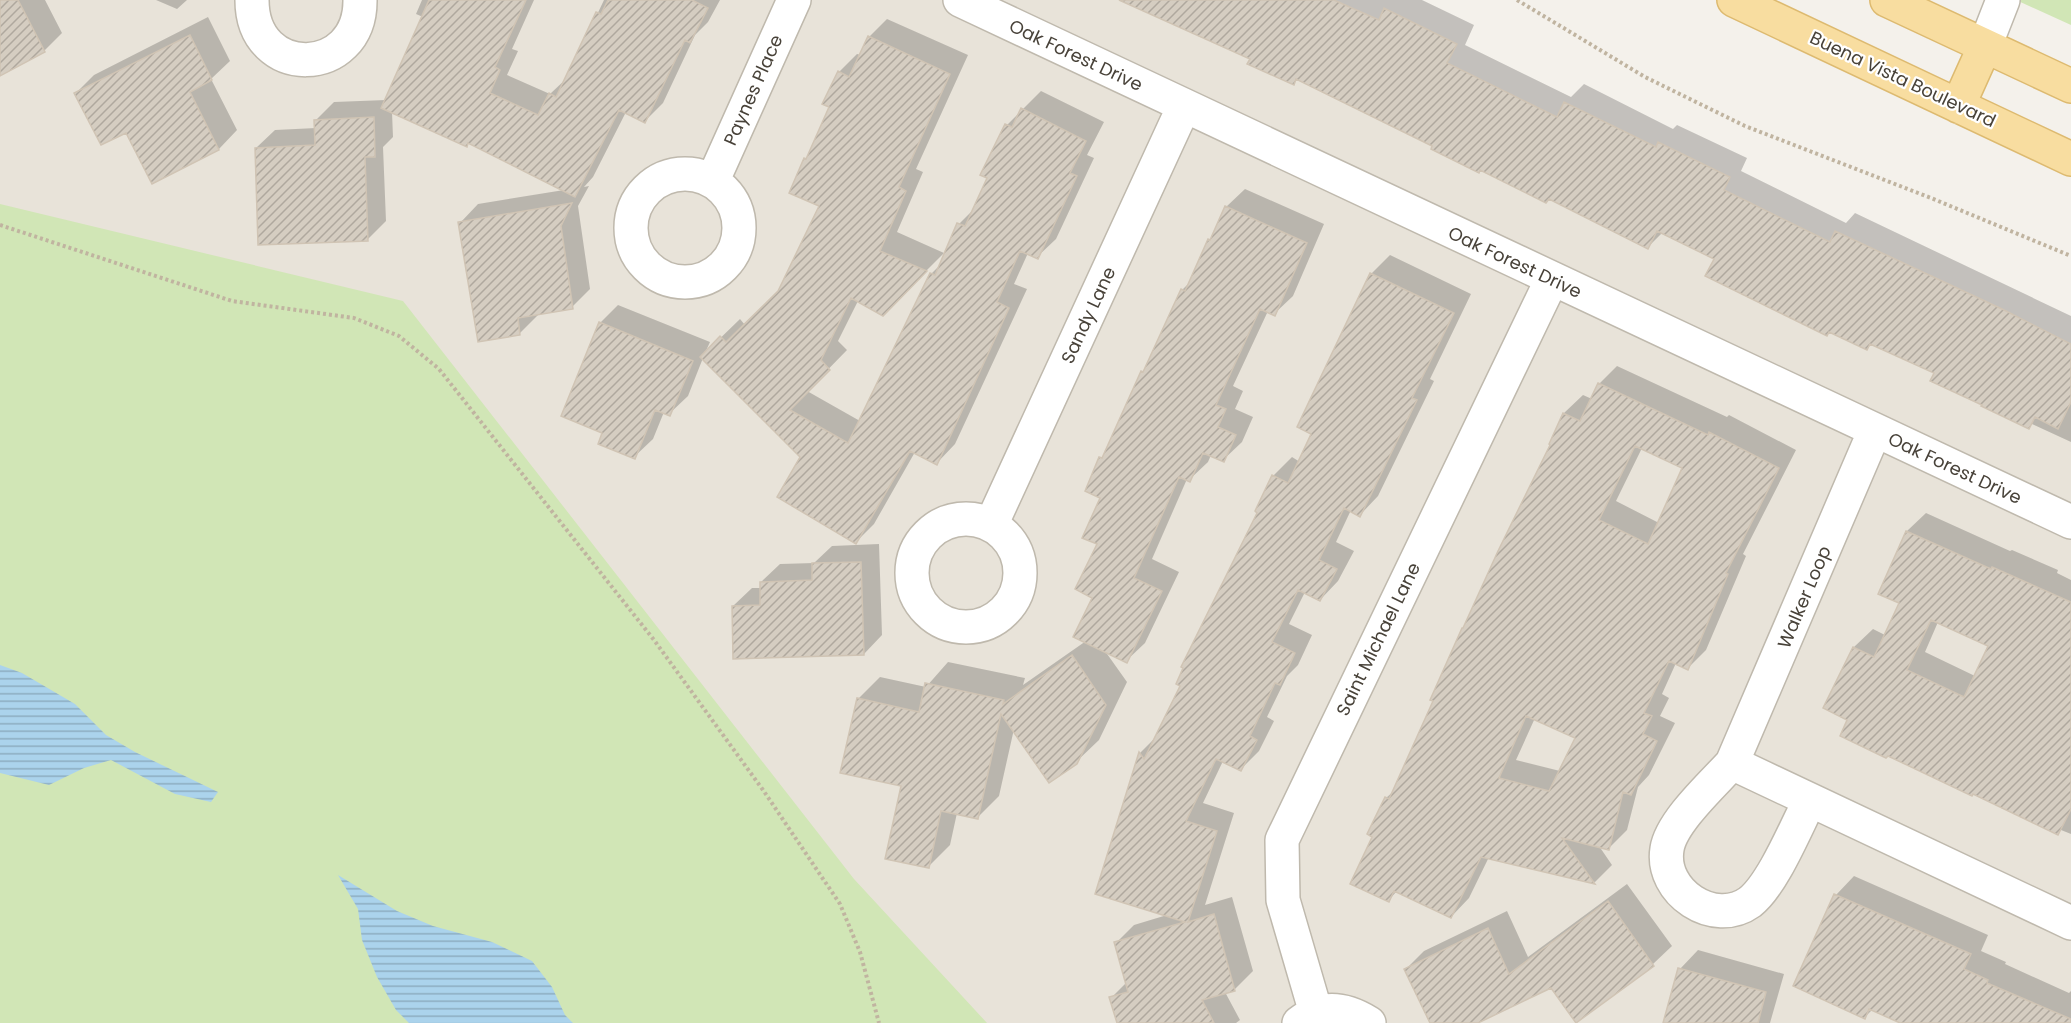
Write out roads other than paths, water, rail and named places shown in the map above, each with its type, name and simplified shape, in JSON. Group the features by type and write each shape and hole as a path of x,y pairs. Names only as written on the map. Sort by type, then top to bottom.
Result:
{"main road":[{"name":"Buena Vista Boulevard","path":"1734,0 2071,159"},
{"path":"1887,0 2071,86"},
{"path":"1958,106 1985,46"}],"street":[{"path":"252,0 252,14 257,31 267,44 282,55 300,60 319,58 336,51 350,38 358,20 360,0"},
{"name":"Paynes Place","path":"713,180 794,0"},
{"name":"Oak Forest Drive","path":"960,0 2071,522"},
{"path":"1985,46 2002,0"},
{"name":"Sandy Lane","path":"991,525 1184,106"},
{"name":"Saint Michael Lane","path":"1369,1023 1353,1013 1334,1010 1307,1018 1283,900 1282,840 1552,279"},
{"name":"Walker Loop","path":"1810,800 1766,885 1749,903 1726,911 1702,908 1681,894 1669,874 1666,849 1675,827 1732,763 1875,430"},
{"path":"1732,763 2071,923"}],"water":[{"path":"0,665 22,673 75,704 106,735 135,752 218,792 211,802 175,794 111,760 84,768 49,785 0,773"},
{"path":"338,875 397,911 433,926 492,942 532,961 552,987 565,1015 573,1023 409,1023 396,1010 377,977 362,940 358,909"}]}
